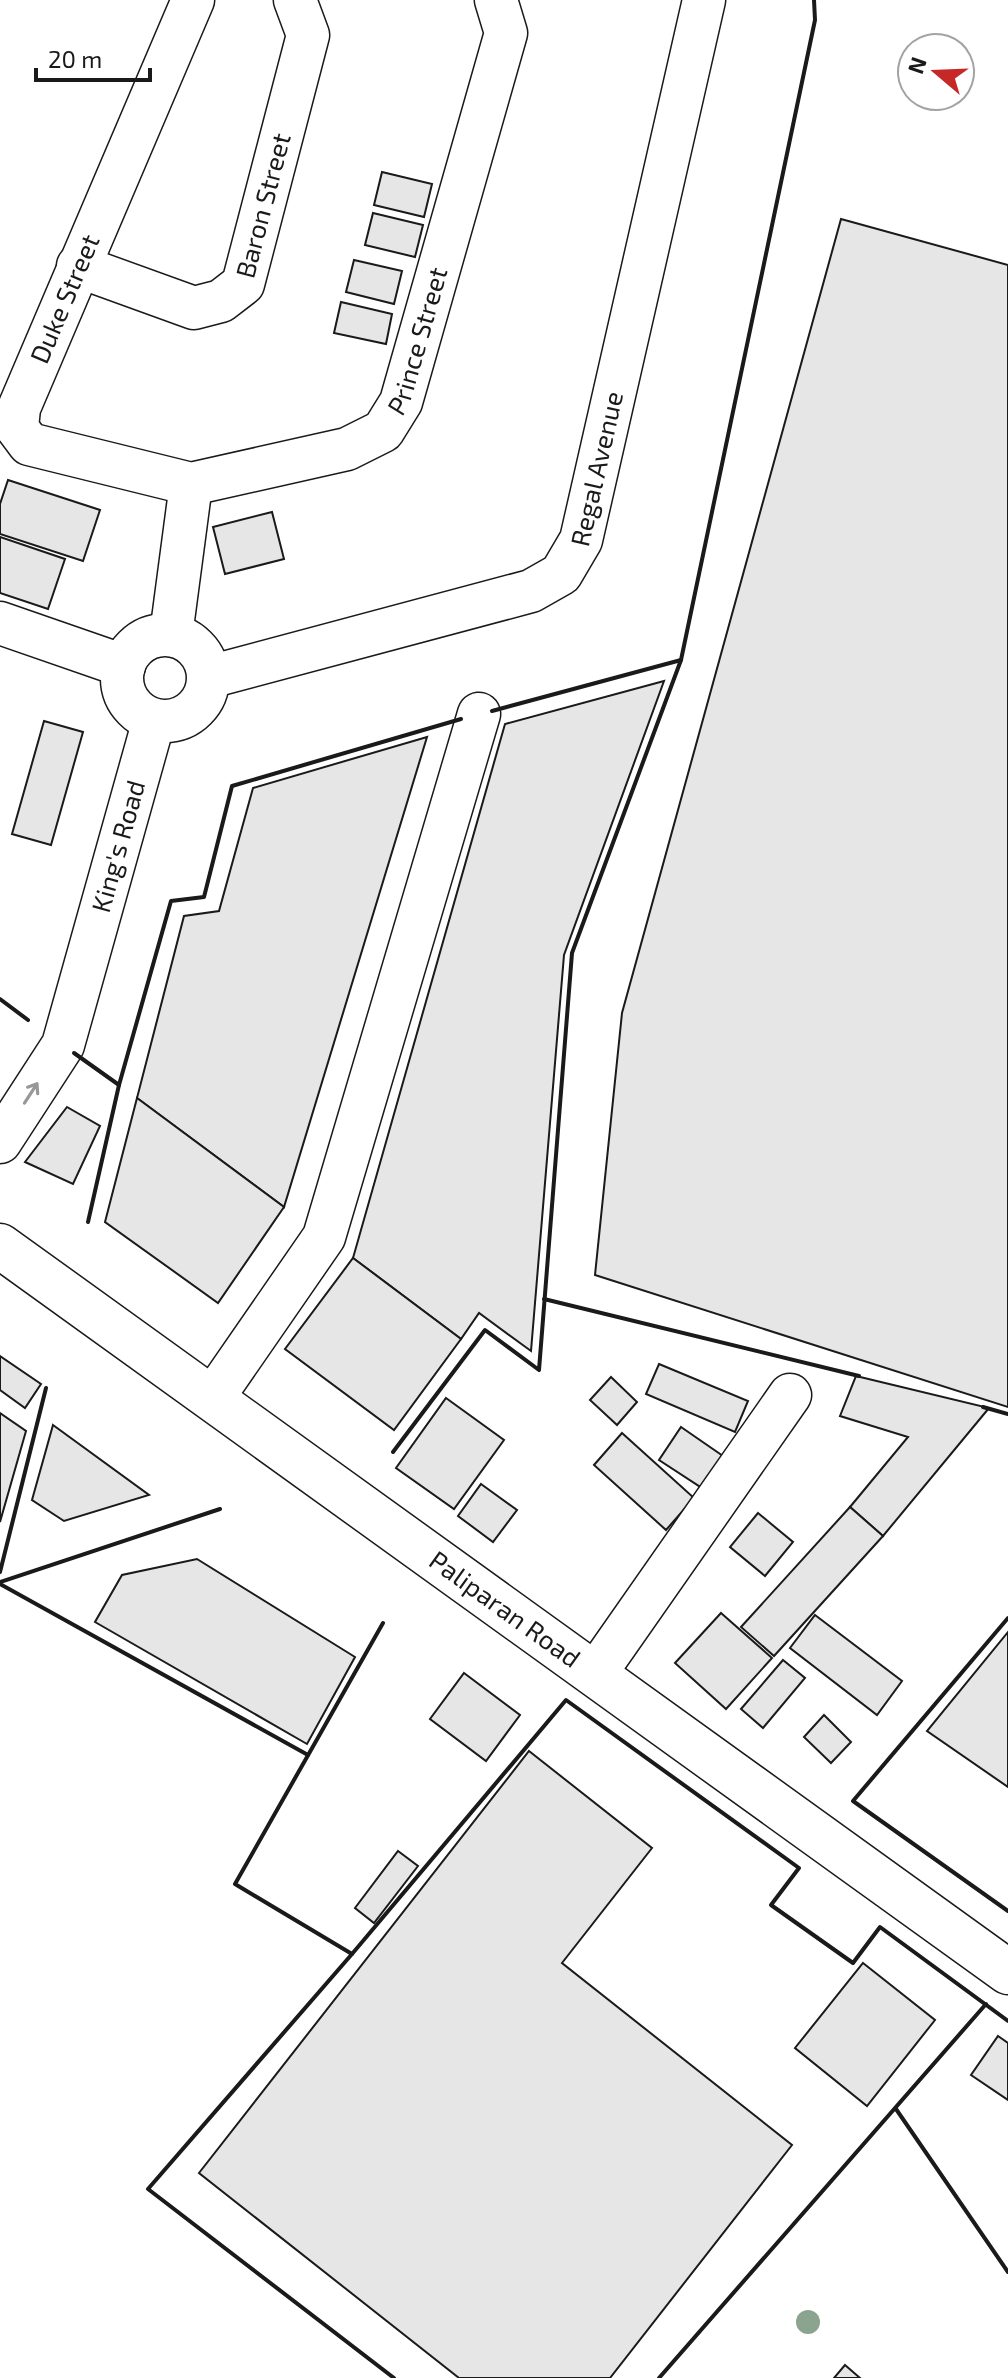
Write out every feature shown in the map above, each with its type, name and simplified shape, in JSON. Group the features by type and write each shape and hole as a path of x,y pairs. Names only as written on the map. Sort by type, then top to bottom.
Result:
{"main road":[{"name":"Paliparan Road","path":"0,1246 1008,1972"}],"street":[{"name":"Duke Street","path":"191,484 29,444 17,428 19,408 193,0"},
{"name":"Baron Street","path":"78,266 194,308 221,301 243,284 308,35 295,0"},
{"name":"Prince Street","path":"191,484 347,449 383,431 401,402 506,33 496,0"},
{"name":"Regal Avenue","path":"209,677 531,591 561,574 581,540 704,0"},
{"path":"171,635 191,484"},
{"path":"0,623 124,666"},
{"path":"171,635 186,639 198,648 206,662 209,677 206,693 198,706 185,716 169,721 154,720 141,714 125,693 122,679 129,655 147,639 171,635"},
{"path":"212,1399 324,1237 479,714"},
{"name":"King's Road","path":"0,1142 63,1045 154,720"},
{"name":"King's Road","path":"0,1091 40,1029 84,974"},
{"path":"595,1674 790,1395"}],"building":[{"path":"382,172 432,184 424,217 374,205"},
{"path":"373,213 423,225 415,257 365,245"},
{"path":"841,219 1008,265 1008,1407 595,1275 622,1013"},
{"path":"354,260 402,271 394,304 346,292"},
{"path":"341,302 392,314 386,344 334,333"},
{"path":"8,480 100,510 83,561 0,534 0,504"},
{"path":"272,512 284,559 225,574 213,527"},
{"path":"0,537 65,559 48,609 0,593"},
{"path":"664,681 564,955 531,1351 479,1313 461,1339 353,1258 505,724"},
{"path":"44,721 83,732 51,845 12,834"},
{"path":"427,737 284,1207 137,1098 184,916 219,911 253,788"},
{"path":"137,1098 284,1207 218,1303 105,1222"},
{"path":"67,1107 100,1126 73,1184 25,1162"},
{"path":"353,1258 461,1339 394,1430 285,1349"},
{"path":"0,1356 41,1384 25,1408 0,1390"},
{"path":"659,1364 748,1401 735,1432 646,1394"},
{"path":"856,1376 989,1408 883,1536 850,1507 908,1437 840,1416"},
{"path":"611,1377 637,1402 617,1425 590,1400"},
{"path":"446,1398 504,1440 454,1509 396,1468"},
{"path":"0,1413 26,1431 0,1522"},
{"path":"53,1425 149,1495 64,1521 32,1500"},
{"path":"681,1427 723,1456 702,1488 659,1460"},
{"path":"622,1433 694,1498 666,1530 594,1465"},
{"path":"481,1484 517,1510 493,1542 458,1516"},
{"path":"850,1507 883,1536 774,1656 741,1627"},
{"path":"758,1513 793,1542 765,1576 730,1547"},
{"path":"197,1559 355,1657 307,1744 95,1622 122,1575"},
{"path":"721,1613 772,1658 726,1709 675,1663"},
{"path":"815,1615 902,1681 877,1715 790,1648"},
{"path":"1008,1632 1008,1787 927,1731"},
{"path":"783,1660 805,1678 763,1728 741,1709"},
{"path":"464,1673 520,1715 486,1761 430,1719"},
{"path":"824,1715 851,1742 831,1763 804,1737"},
{"path":"529,1751 652,1848 562,1963 792,2145 610,2378 459,2378 199,2173"},
{"path":"398,1851 418,1866 374,1923 355,1908"},
{"path":"863,1963 935,2020 867,2106 795,2048"},
{"path":"998,2036 1008,2043 1008,2100 971,2075"},
{"path":"845,2365 860,2378 834,2378"}],"wall":[{"path":"393,1452 485,1330 539,1370 572,953 681,660 815,20 814,0"},
{"path":"492,711 681,660"},
{"path":"88,1222 119,1085 171,901 204,897 232,786 461,719"},
{"path":"0,999 28,1020"},
{"path":"74,1053 119,1085"},
{"path":"544,1299 859,1376"},
{"path":"0,1572 46,1388"},
{"path":"983,1407 1008,1414"},
{"path":"0,1582 220,1509"},
{"path":"0,1584 308,1755"},
{"path":"1008,1618 853,1801 1008,1911"},
{"path":"352,1954 235,1884 383,1623"},
{"path":"394,2378 148,2189 566,1700 799,1868 771,1905 853,1963 880,1927 1008,2021"},
{"path":"659,2378 986,2004"},
{"path":"896,2109 1008,2272"}]}
